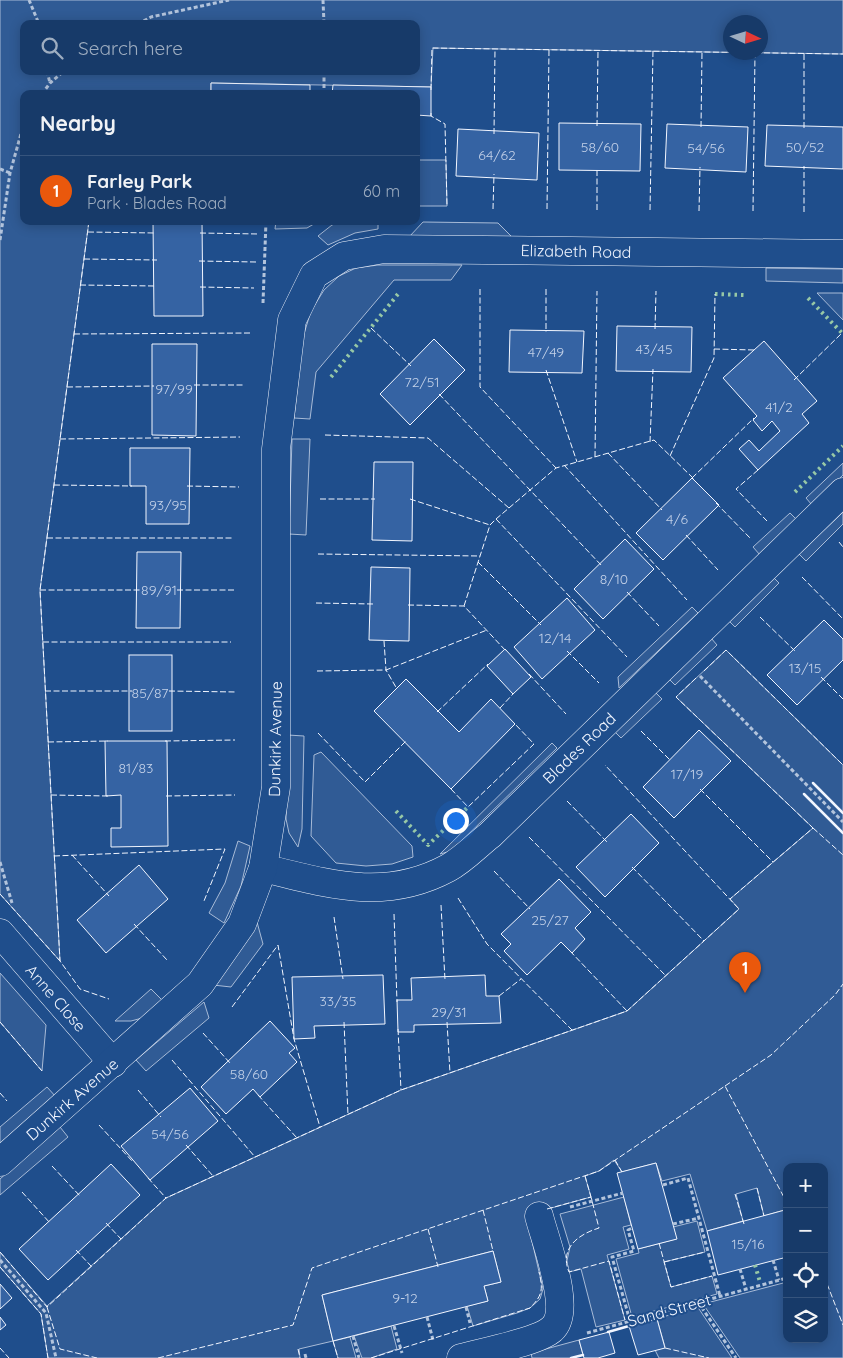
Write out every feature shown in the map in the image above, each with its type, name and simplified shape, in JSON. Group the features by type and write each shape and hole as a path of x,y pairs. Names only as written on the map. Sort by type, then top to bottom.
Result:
{"street":[{"name":"Elizabeth Road","path":"314,275 344,256 384,248 843,254"},
{"name":"Dunkirk Avenue","path":"0,1162 200,984 242,924 263,868 276,787 276,448 292,320 314,275"},
{"name":"Blades Road","path":"263,868 354,888 402,885 449,868 490,834 843,492"},
{"name":"Anne Close","path":"0,933 113,1063"},
{"path":"461,1358 535,1338 553,1329 560,1316 560,1297 539,1216"}],"path":[{"path":"29,0 37,20"},
{"path":"145,20 151,17 230,0"},
{"path":"323,0 324,20"},
{"path":"48,75 50,84"},
{"path":"45,90 60,75"},
{"path":"324,75 324,90"},
{"path":"0,240 10,173 20,137"},
{"path":"0,169 10,173"},
{"path":"262,312 266,225"},
{"path":"696,672 843,822"},
{"path":"0,862 14,910"},
{"path":"663,1185 688,1178 720,1296"},
{"path":"539,1216 623,1193"},
{"path":"673,1224 699,1218"},
{"path":"630,1321 612,1257 634,1251 628,1230 632,1228"},
{"path":"0,1260 46,1313 56,1358"},
{"path":"773,1260 779,1280"},
{"path":"740,1269 746,1289"},
{"name":"Sand Street","path":"553,1329 568,1338 783,1279"},
{"path":"698,1302 736,1358"},
{"path":"427,1317 434,1343"},
{"path":"394,1326 402,1353"},
{"path":"353,1336 359,1358"}],"shaded area":[{"path":"0,0 843,0 843,54 768,53 768,15 723,15 723,52 433,48 431,87 211,83 211,90 20,90 20,225 88,225 40,590 60,961 0,894"},
{"path":"420,160 446,160 447,206 420,206"},
{"path":"423,222 498,223 513,238 409,237"},
{"path":"276,225 312,225 307,228 275,229"},
{"path":"332,225 378,225 378,229 355,233 328,245 318,236"},
{"path":"378,265 462,265 451,280 394,280 316,372 310,419 294,418 303,337 311,311 324,290 339,276 356,268"},
{"path":"766,268 843,269 843,283 766,281"},
{"path":"817,293 843,293 843,320"},
{"path":"292,439 310,439 306,535 289,534"},
{"path":"843,463 843,475 812,505 806,498"},
{"path":"843,512 843,524 806,561 799,554"},
{"path":"790,513 797,520 760,555 753,547"},
{"path":"773,577 779,583 735,627 729,621"},
{"path":"692,607 698,613 619,688 618,677"},
{"path":"711,638 717,645 675,685 669,679"},
{"path":"726,650 843,765 843,1358 740,1358 703,1304 783,1283 783,1343 828,1343 828,1163 783,1163 783,1210 764,1216 757,1188 736,1194 743,1221 707,1231 690,1174 662,1181 656,1163 622,1172 614,1160 599,1171 585,1176 591,1197 526,1215 543,1289 540,1299 530,1308 473,1326 467,1306 488,1301 484,1286 501,1282 493,1251 322,1295 333,1341 299,1349 300,1358 48,1358 41,1314 0,1267 0,1252 47,1306 166,1198 401,1090 627,1011 739,909 730,899 813,828 676,697"},
{"path":"655,692 662,699 621,738 614,731"},
{"path":"288,735 304,736 302,829 298,847 289,833 286,819"},
{"path":"552,743 557,748 451,851 440,854"},
{"path":"321,752 412,846 413,857 392,864 366,866 336,863 311,836 314,755"},
{"path":"238,841 250,846 241,886 224,923 209,913 225,883"},
{"path":"257,922 263,944 231,987 213,985"},
{"path":"0,973 46,1025 42,1071 0,1022"},
{"path":"151,989 164,1002 146,1017 131,1021 115,1021"},
{"path":"204,1002 209,1018 146,1071 136,1060"},
{"path":"47,1087 56,1097 0,1146 0,1127"},
{"path":"60,1127 68,1137 0,1195 0,1179"},
{"path":"624,1197 631,1225 623,1227 629,1249 607,1255 625,1320 596,1327 581,1269 569,1272 566,1265 570,1247 560,1214"},
{"path":"697,1221 705,1252 664,1262 671,1287 712,1276 717,1294 632,1317 616,1259 639,1253 638,1249 676,1239 673,1227"},
{"path":"697,1306 732,1358 659,1358 655,1350 665,1347 657,1319"},
{"path":"391,1326 397,1349 371,1358 362,1358 354,1336"},
{"path":"350,1337 356,1358 338,1358 333,1341"},
{"path":"579,1340 583,1355 571,1358 532,1358 531,1353"}],"building":[{"path":"211,83 310,85 310,90 211,90"},
{"path":"333,85 431,87 431,116 420,115 420,90 332,90"},
{"path":"559,123 641,124 640,171 559,170"},
{"path":"667,124 748,127 746,172 665,168"},
{"path":"767,125 843,127 843,169 765,166"},
{"path":"458,129 539,133 537,180 456,176"},
{"path":"153,225 202,225 203,316 154,316"},
{"path":"617,326 692,327 691,372 616,371"},
{"path":"510,330 584,331 582,373 509,372"},
{"path":"434,339 465,370 410,425 380,394"},
{"path":"764,341 817,401 802,414 809,423 758,470 739,449 749,440 759,451 780,431 772,421 762,431 753,420 757,416 723,378"},
{"path":"152,344 197,344 196,436 152,435"},
{"path":"130,448 190,448 189,524 146,524 146,486 130,486"},
{"path":"374,462 413,462 412,541 372,540"},
{"path":"692,478 719,505 663,560 636,533"},
{"path":"625,539 654,569 603,619 574,589"},
{"path":"137,552 181,552 180,628 136,628"},
{"path":"371,567 410,568 409,641 369,640"},
{"path":"567,598 595,630 542,679 514,647"},
{"path":"824,620 843,639 843,660 797,705 767,675"},
{"path":"505,649 531,677 513,694 487,666"},
{"path":"129,655 172,655 172,731 129,731"},
{"path":"406,679 459,732 491,699 515,724 451,789 374,711"},
{"path":"699,730 731,761 674,818 643,787"},
{"path":"105,741 167,741 168,846 111,847 111,828 121,828 121,795 106,796"},
{"path":"631,814 659,843 605,897 576,867"},
{"path":"139,865 168,899 106,953 77,920"},
{"path":"559,879 591,912 575,928 585,939 572,953 561,942 527,975 504,951 511,944 501,934"},
{"path":"383,975 385,1024 314,1026 315,1038 294,1039 292,977"},
{"path":"485,975 486,996 499,996 501,1023 414,1025 414,1032 398,1032 397,1000 412,1000 411,978"},
{"path":"270,1021 295,1048 289,1053 297,1062 260,1097 253,1089 226,1114 201,1087"},
{"path":"190,1088 218,1121 150,1180 121,1146"},
{"path":"656,1163 677,1239 638,1249 617,1173"},
{"path":"111,1164 140,1195 48,1280 19,1249"},
{"path":"783,1211 783,1258 718,1275 707,1231"},
{"path":"493,1251 501,1282 484,1286 488,1301 333,1341 322,1295"},
{"path":"0,1284 12,1298 0,1309"},
{"path":"0,1317 6,1325 0,1330"},
{"path":"657,1319 665,1348 638,1355 629,1326"},
{"path":"609,1332 615,1353 598,1358 584,1358 579,1340"}],"hedge":[{"path":"331,377 398,294"},
{"path":"715,294 744,295"},
{"path":"808,298 843,334"},
{"path":"795,492 843,446"},
{"path":"396,811 428,845 468,807"},
{"path":"755,1265 760,1282"}],"fence":[{"path":"431,90 432,48 843,54"},
{"path":"494,134 495,49"},
{"path":"547,209 549,50"},
{"path":"597,126 598,51"},
{"path":"650,210 653,51"},
{"path":"701,127 702,52"},
{"path":"804,53 804,128"},
{"path":"753,211 755,60"},
{"path":"431,113 431,116 445,124 447,206"},
{"path":"804,166 804,212"},
{"path":"699,211 700,167"},
{"path":"597,168 597,210"},
{"path":"493,209 494,174"},
{"path":"88,225 40,590 60,961 80,989 109,999"},
{"path":"88,232 155,233"},
{"path":"200,233 259,234"},
{"path":"84,259 157,260"},
{"path":"199,261 256,262"},
{"path":"80,285 155,286"},
{"path":"200,287 254,288"},
{"path":"480,289 480,387 556,468"},
{"path":"546,289 546,332"},
{"path":"595,457 597,291"},
{"path":"655,329 656,291"},
{"path":"670,456 714,358 715,294"},
{"path":"371,328 411,366"},
{"path":"74,334 250,333"},
{"path":"794,380 842,333"},
{"path":"714,349 754,350"},
{"path":"650,442 653,369"},
{"path":"546,370 577,462"},
{"path":"194,385 244,385"},
{"path":"67,387 154,386"},
{"path":"439,394 602,566"},
{"path":"692,478 754,418"},
{"path":"325,435 428,438 509,508"},
{"path":"60,439 240,437"},
{"path":"464,606 490,525 556,468 654,440 694,479"},
{"path":"608,453 662,510"},
{"path":"564,465 687,600"},
{"path":"758,470 736,489 767,521"},
{"path":"54,485 132,486"},
{"path":"187,486 239,487"},
{"path":"320,499 375,499"},
{"path":"410,499 490,525"},
{"path":"716,503 751,539"},
{"path":"496,519 627,657"},
{"path":"686,535 718,570"},
{"path":"47,538 233,538"},
{"path":"839,542 843,547"},
{"path":"318,554 480,556"},
{"path":"478,562 541,625"},
{"path":"802,577 843,619"},
{"path":"40,590 140,590"},
{"path":"177,590 235,590"},
{"path":"627,592 659,626"},
{"path":"316,603 373,604"},
{"path":"408,605 464,606 506,651"},
{"path":"760,617 796,652"},
{"path":"317,671 386,670 487,630"},
{"path":"384,641 386,670 397,689"},
{"path":"43,642 231,642"},
{"path":"704,671 726,650 843,765"},
{"path":"567,651 599,683"},
{"path":"437,712 488,664"},
{"path":"529,674 566,714"},
{"path":"821,677 843,699"},
{"path":"696,678 676,697 813,828 730,899"},
{"path":"45,691 132,691"},
{"path":"169,691 237,692"},
{"path":"500,708 513,694"},
{"path":"451,789 468,807 534,744 515,724"},
{"path":"641,731 671,761"},
{"path":"318,733 365,782 406,741"},
{"path":"165,741 235,740"},
{"path":"48,742 108,741"},
{"path":"0,1252 47,1307 166,1198 401,1090 627,1011 739,909 605,765"},
{"path":"700,789 773,862"},
{"path":"51,795 108,796"},
{"path":"166,796 235,795"},
{"path":"567,801 607,842"},
{"path":"813,828 843,855"},
{"path":"529,837 666,976"},
{"path":"54,856 225,849 204,901"},
{"path":"72,855 109,896"},
{"path":"632,867 704,941"},
{"path":"494,871 530,909"},
{"path":"0,894 60,961"},
{"path":"458,898 487,944 572,1030"},
{"path":"441,905 445,980"},
{"path":"394,914 397,1002"},
{"path":"334,917 343,979"},
{"path":"134,924 167,960"},
{"path":"232,1007 278,945 294,1039 320,1127"},
{"path":"570,951 627,1011"},
{"path":"499,996 521,979"},
{"path":"725,1086 771,1055 835,995 843,984"},
{"path":"0,1022 42,1071"},
{"path":"344,1022 348,1115"},
{"path":"447,1022 450,1073"},
{"path":"398,1029 401,1090"},
{"path":"203,1033 230,1063"},
{"path":"172,1060 255,1157"},
{"path":"158,1358 293,1325 312,1268 599,1171 725,1086 783,1195"},
{"path":"138,1090 161,1117"},
{"path":"0,1093 7,1101"},
{"path":"258,1095 297,1138"},
{"path":"99,1125 133,1162"},
{"path":"186,1145 213,1176"},
{"path":"615,1160 622,1172"},
{"path":"52,1166 80,1196"},
{"path":"585,1176 591,1197"},
{"path":"148,1178 166,1198"},
{"path":"757,1188 764,1216"},
{"path":"22,1192 50,1223"},
{"path":"735,1194 744,1224"},
{"path":"547,1209 591,1197 599,1228 584,1234 573,1243 567,1256 569,1272 609,1261 625,1320"},
{"path":"483,1210 493,1251"},
{"path":"106,1223 121,1239"},
{"path":"428,1229 438,1267"},
{"path":"659,1243 671,1287 712,1276"},
{"path":"76,1250 91,1266"},
{"path":"664,1262 705,1252"},
{"path":"0,1267 41,1314 48,1358"},
{"path":"371,1358 530,1308 541,1292 539,1272"},
{"path":"828,1286 843,1325"},
{"path":"47,1307 60,1349 97,1358"},
{"path":"333,1341 338,1358"},
{"path":"0,1348 9,1358"},
{"path":"665,1348 709,1358"},
{"path":"298,1349 300,1358"}],"wall":[{"path":"813,783 843,813"},
{"path":"804,794 843,833"},
{"path":"608,1332 629,1326"},
{"path":"571,1358 583,1355"}],"place":[{"name":"Farley Park","path":"745,993"}]}
